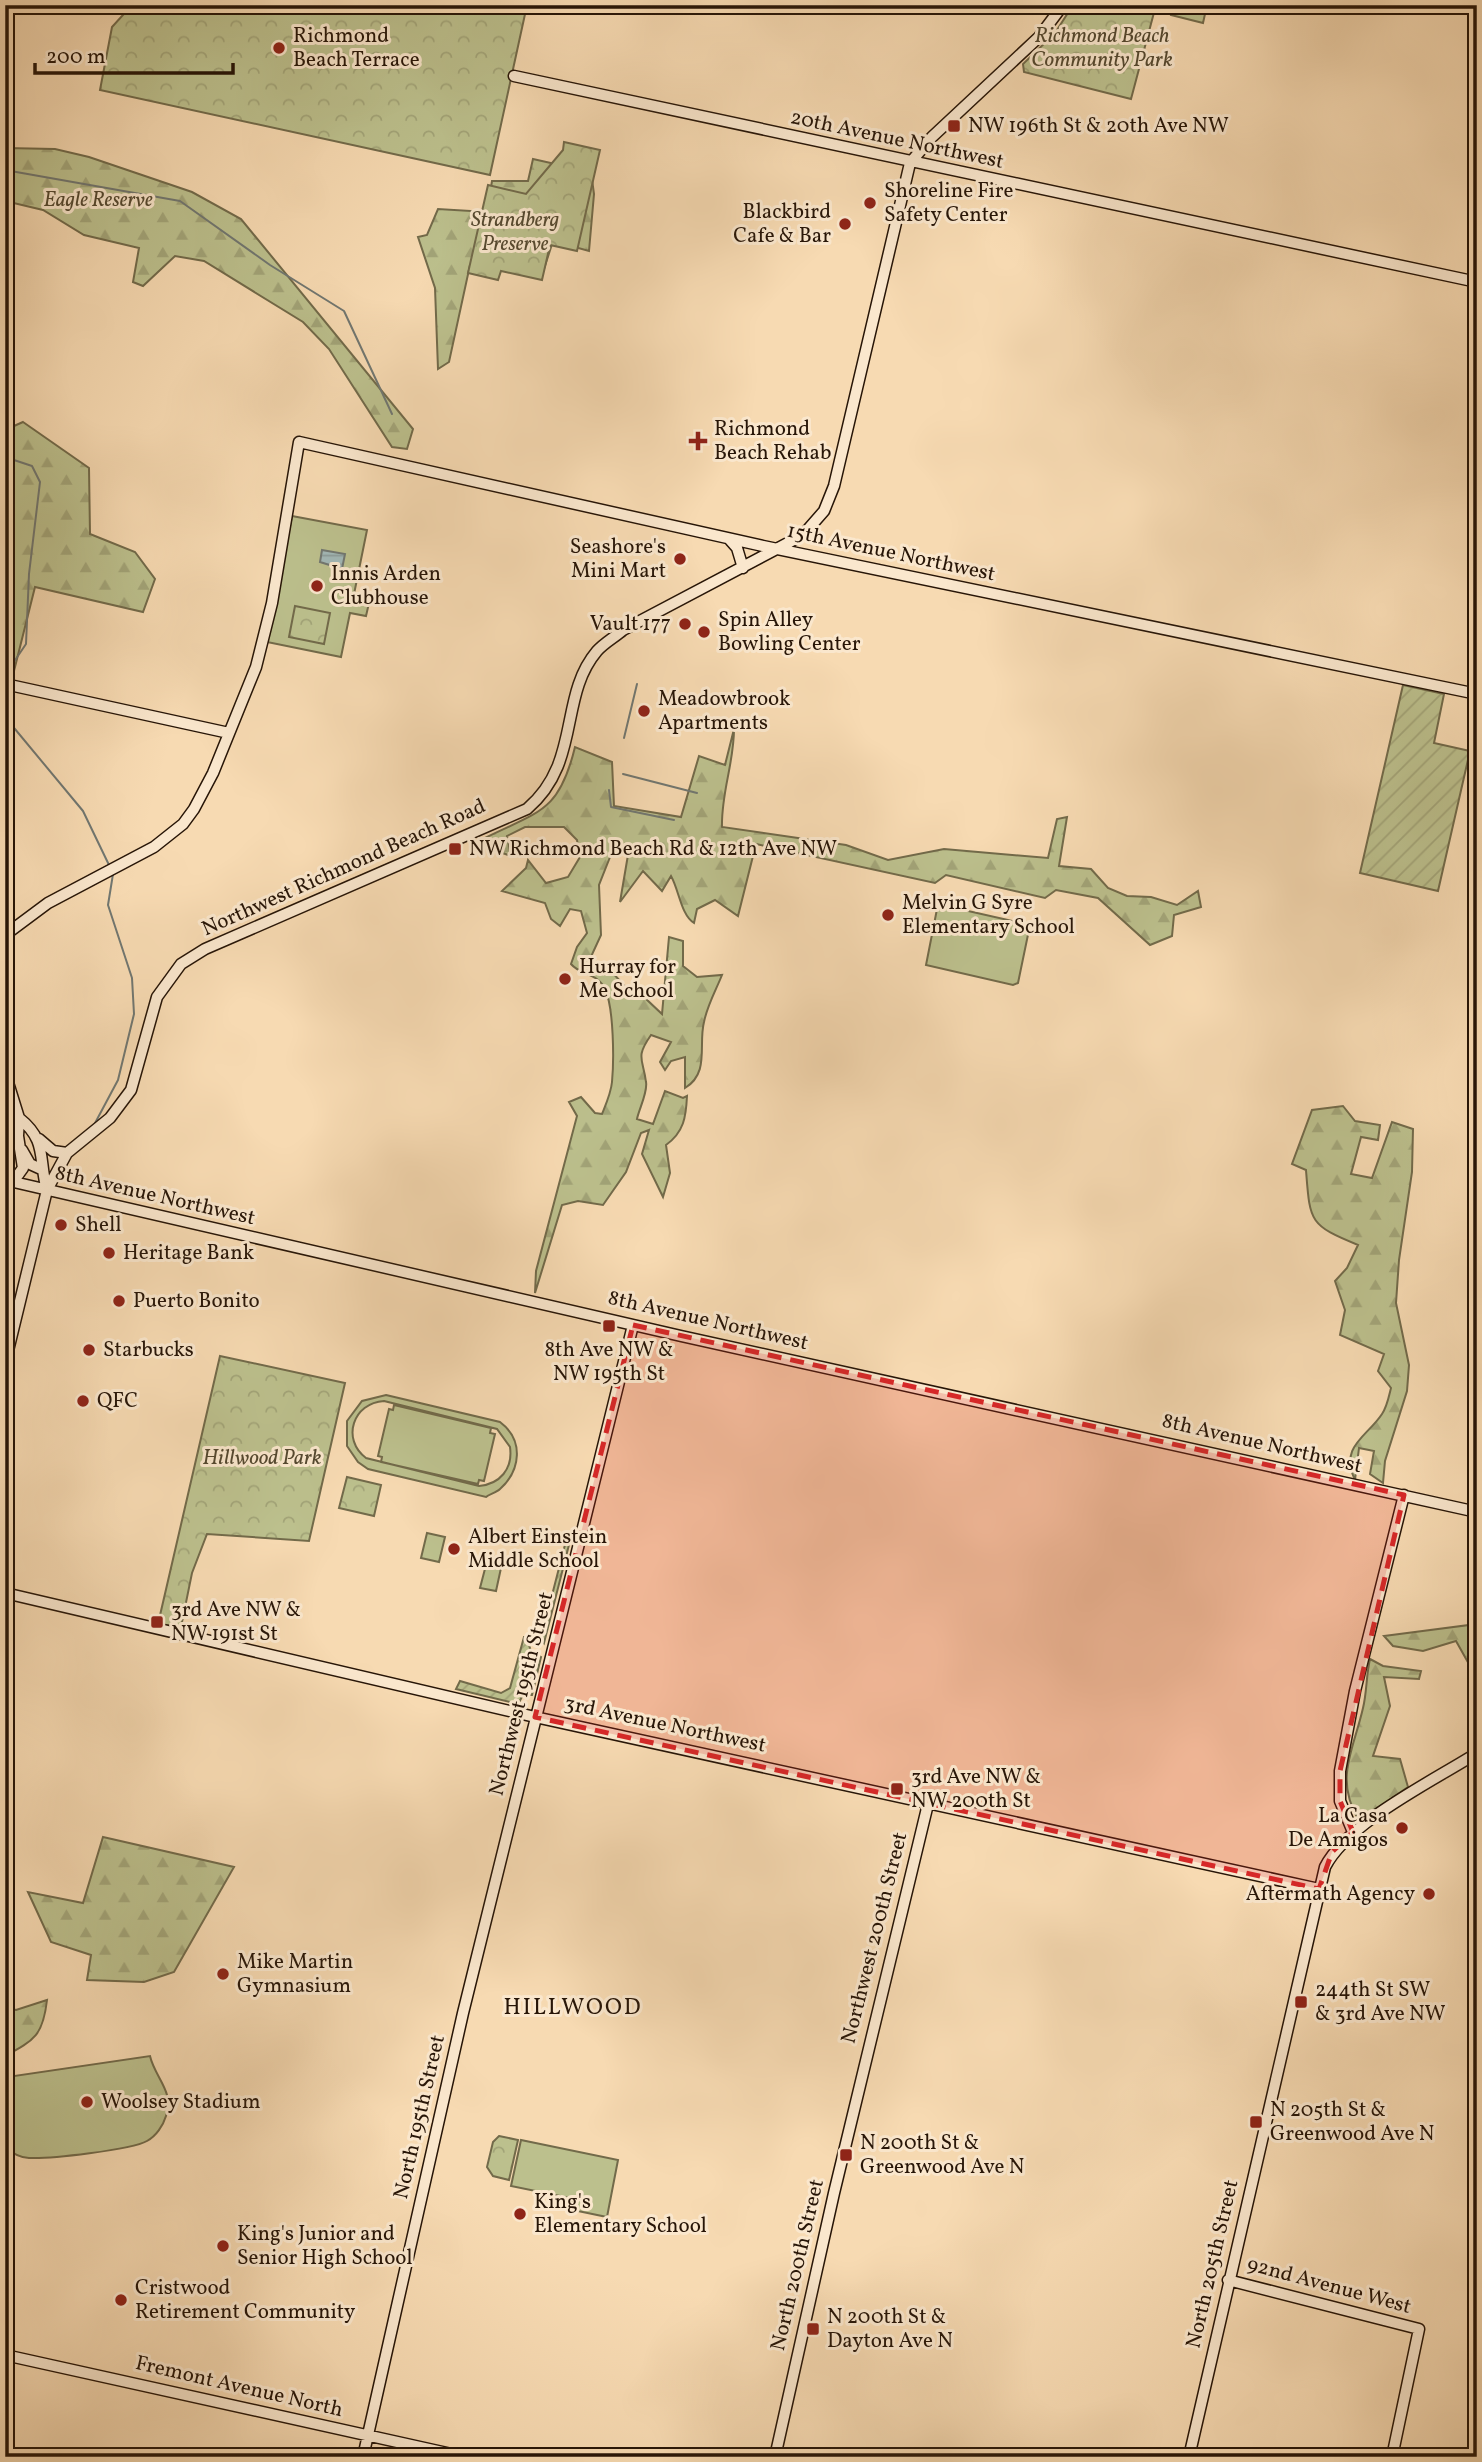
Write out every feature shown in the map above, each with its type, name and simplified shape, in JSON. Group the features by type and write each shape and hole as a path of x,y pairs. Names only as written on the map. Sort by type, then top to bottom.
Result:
{"street":[{"path":"910,163 932,137 1039,37 1063,5"},
{"name":"20th Avenue Northwest","path":"514,76 910,163 1477,282"},
{"name":"Northwest Richmond Beach Road","path":"5,1363 47,1190 67,1153 110,1118 131,1090 157,997 181,964 205,949 527,808 541,797 561,764 580,685 598,649 623,630 803,535 824,511 834,486 910,163"},
{"name":"15th Avenue Northwest","path":"229,733 256,667 269,616 299,442 729,539 1477,694"},
{"path":"803,535 810,552 819,557"},
{"path":"729,539 737,548 743,568"},
{"path":"5,684 229,733 194,809 170,836 48,903 5,935"},
{"path":"5,1073 19,1118 23,1168 9,1181"},
{"path":"19,1118 53,1150 67,1153"},
{"path":"39,1139 41,1169 47,1190"},
{"path":"20,1147 30,1164 41,1169"},
{"name":"8th Avenue Northwest","path":"9,1181 633,1325 1477,1512"},
{"name":"Northwest 195th Street","path":"490,1910 535,1717 633,1325"},
{"path":"1353,1832 1340,1801 1340,1771 1355,1691 1404,1495"},
{"name":"3rd Avenue Northwest","path":"5,1593 535,1717 1319,1889"},
{"name":"North 205th Street","path":"1189,2457 1319,1889 1332,1852 1353,1832 1477,1753"},
{"name":"Northwest 200th Street","path":"861,2082 928,1804"},
{"name":"North 195th Street","path":"363,2457 463,2013 490,1910"},
{"name":"North 200th Street","path":"775,2457 861,2082"},
{"name":"92nd Avenue West","path":"1228,2280 1419,2329 1392,2457"},
{"name":"Fremont Avenue North","path":"5,2355 465,2457"}],"highlighted area":[{"path":"633,1325 1404,1495 1340,1771 1340,1801 1353,1832 1332,1852 1319,1889 535,1717"}],"green space":[{"path":"132,5 527,5 490,175 100,90 112,27"},
{"name":"Richmond Beach Community Park","path":"1073,5 1156,5 1131,99 1024,72 1023,64 1055,33"},
{"name":"Richmond Beach Community Park","path":"1173,5 1207,5 1203,23 1171,15"},
{"name":"Strandberg Preserve","path":"564,142 600,150 577,251 550,245 542,280 501,271 498,280 468,273 488,185 526,194 563,150"},
{"name":"Eagle Reserve","path":"5,148 55,149 89,157 192,192 241,219 413,429 407,449 392,447 329,349 303,322 204,261 175,256 143,286 133,282 139,248 84,235 43,210 5,201"},
{"path":"533,159 591,172 594,194 589,251 553,241 543,272 470,265 449,362 438,369 435,288 418,237 427,235 438,209 487,212 492,181 528,181"},
{"path":"23,422 89,468 90,534 135,552 155,579 143,612 35,587 13,675 5,672 5,527 12,479 5,476 5,430"},
{"name":"Innis Arden Clubhouse","path":"292,516 367,530 353,599 369,603 366,616 350,613 341,657 267,642"},
{"path":"295,606 330,613 324,644 289,637"},
{"path":"1403,685 1444,694 1434,743 1470,751 1438,891 1360,873"},
{"path":"734,729 722,827 846,845 888,860 944,849 1048,858 1057,819 1067,817 1059,866 1091,869 1108,888 1127,896 1151,897 1177,905 1198,891 1201,907 1174,915 1172,936 1150,945 1098,898 1056,890 1045,898 946,875 935,883 756,844 738,916 715,900 697,909 694,923 683,908 671,876 662,891 643,871 620,902 629,849 614,847 599,885 601,935 589,961 611,971 633,995 646,999 662,1014 669,937 683,941 683,966 697,977 722,975 705,1016 702,1058 698,1075 693,1082 685,1088 685,1057 671,1061 665,1070 660,1062 671,1042 651,1035 643,1049 641,1058 646,1086 637,1119 653,1124 665,1091 683,1098 687,1096 683,1124 677,1135 666,1145 670,1173 663,1197 642,1154 649,1130 641,1133 626,1172 603,1205 578,1201 562,1205 535,1293 536,1271 577,1116 569,1102 581,1097 595,1113 602,1114 612,1082 612,1021 608,998 602,984 571,964 577,947 587,933 581,911 570,909 560,926 551,919 545,903 502,891 526,868 528,860 546,883 568,877 580,857 577,840 564,827 525,827 507,836 511,856 497,851 483,839 533,815 554,798 569,769 575,747 612,762 614,806 681,817 699,756 725,765"},
{"path":"946,906 1030,925 1018,983 1013,985 926,965 937,909"},
{"path":"1343,1106 1355,1121 1380,1125 1378,1140 1361,1137 1351,1174 1372,1178 1392,1122 1413,1129 1412,1172 1399,1260 1396,1303 1409,1365 1407,1391 1385,1461 1383,1483 1370,1474 1374,1451 1359,1448 1355,1480 1350,1459 1357,1443 1384,1411 1391,1388 1378,1371 1384,1354 1340,1335 1345,1310 1335,1281 1347,1268 1358,1245 1330,1232 1315,1220 1309,1201 1306,1170 1292,1164 1312,1110"},
{"name":"Hillwood Park","path":"220,1356 345,1383 309,1541 207,1534 192,1573 181,1627 158,1624"},
{"path":"386,1395 500,1422 513,1437 516,1464 500,1489 486,1497 368,1469 358,1462 347,1446 347,1421 362,1401","holes":["384,1401 497,1429 510,1447 509,1462 499,1479 479,1486 366,1458 358,1450 353,1432 358,1415 373,1403"]},
{"path":"394,1405 491,1428 490,1433 495,1434 484,1481 479,1480 478,1484 381,1462 382,1457 378,1456 389,1409 393,1410"},
{"path":"347,1477 381,1485 374,1516 339,1508"},
{"path":"427,1533 445,1537 439,1562 421,1558"},
{"path":"568,1533 572,1533 544,1643 541,1638"},
{"path":"486,1565 501,1568 496,1591 480,1588"},
{"path":"1477,1624 1477,1671 1474,1673 1456,1641 1423,1651 1393,1646 1384,1636"},
{"path":"524,1637 527,1637 531,1652 541,1657 532,1695 523,1695 518,1704 456,1689 460,1681 501,1693 510,1688"},
{"path":"1370,1659 1383,1666 1421,1671 1419,1679 1384,1677 1390,1706 1373,1756 1400,1759 1408,1787 1359,1821 1352,1806 1347,1778 1364,1702"},
{"path":"103,1837 234,1867 174,1972 144,1982 87,1980 91,1955 51,1942 28,1892 83,1903"},
{"path":"47,2000 43,2021 36,2035 5,2056 5,2007 16,2010"},
{"name":"Woolsey Stadium","path":"150,2056 166,2092 168,2107 161,2127 147,2141 108,2151 39,2158 22,2157 5,2147 7,2077"},
{"path":"499,2136 518,2140 509,2180 493,2176 487,2167 493,2142"},
{"path":"521,2140 618,2160 607,2217 568,2209 570,2198 511,2186"}],"shaded area":[{"path":"322,550 345,554 342,569 320,562"}],"waterway":[{"path":"5,170 180,201 270,265 344,311 392,414"},
{"path":"5,457 32,466 40,482 29,574 26,644 5,675"},
{"path":"624,738 637,684"},
{"path":"5,717 83,811 109,865"},
{"path":"623,774 697,793"},
{"path":"609,790 611,807 674,820"},
{"path":"94,1125 118,1080 134,1014 132,978 108,905 113,874"}],"place":[{"name":"Richmond Beach Terrace","path":"279,48"},
{"name":"NW 196th St & 20th Ave NW","path":"954,126"},
{"name":"Shoreline Fire Safety Center","path":"870,203"},
{"name":"Blackbird Cafe & Bar","path":"845,224"},
{"name":"Richmond Beach Rehab","path":"698,441"},
{"name":"Seashore's Mini Mart","path":"680,559"},
{"name":"Innis Arden Clubhouse","path":"317,586"},
{"name":"Vault 177","path":"685,624"},
{"name":"Spin Alley Bowling Center","path":"704,632"},
{"name":"Meadowbrook Apartments","path":"644,711"},
{"name":"NW Richmond Beach Rd & 12th Ave NW","path":"455,849"},
{"name":"Melvin G Syre Elementary School","path":"888,915"},
{"name":"Hurray for Me School","path":"565,979"},
{"name":"Shell","path":"61,1225"},
{"name":"Heritage Bank","path":"109,1253"},
{"name":"Puerto Bonito","path":"119,1301"},
{"name":"8th Ave NW & NW 195th St","path":"609,1326"},
{"name":"Starbucks","path":"89,1350"},
{"name":"QFC","path":"83,1401"},
{"name":"Albert Einstein Middle School","path":"454,1549"},
{"name":"3rd Ave NW & NW 191st St","path":"157,1622"},
{"name":"3rd Ave NW & NW 200th St","path":"897,1789"},
{"name":"La Casa De Amigos","path":"1402,1828"},
{"name":"Aftermath Agency","path":"1429,1894"},
{"name":"Mike Martin Gymnasium","path":"223,1974"},
{"name":"244th St SW & 3rd Ave NW","path":"1301,2002"},
{"name":"Woolsey Stadium","path":"87,2102"},
{"name":"N 205th St & Greenwood Ave N","path":"1256,2122"},
{"name":"N 200th St & Greenwood Ave N","path":"846,2155"},
{"name":"King's Elementary School","path":"520,2214"},
{"name":"King's Junior and Senior High School","path":"223,2246"},
{"name":"Cristwood Retirement Community","path":"121,2300"},
{"name":"N 200th St & Dayton Ave N","path":"813,2329"}],"district":[{"name":"HILLWOOD","path":"573,2008"}]}
